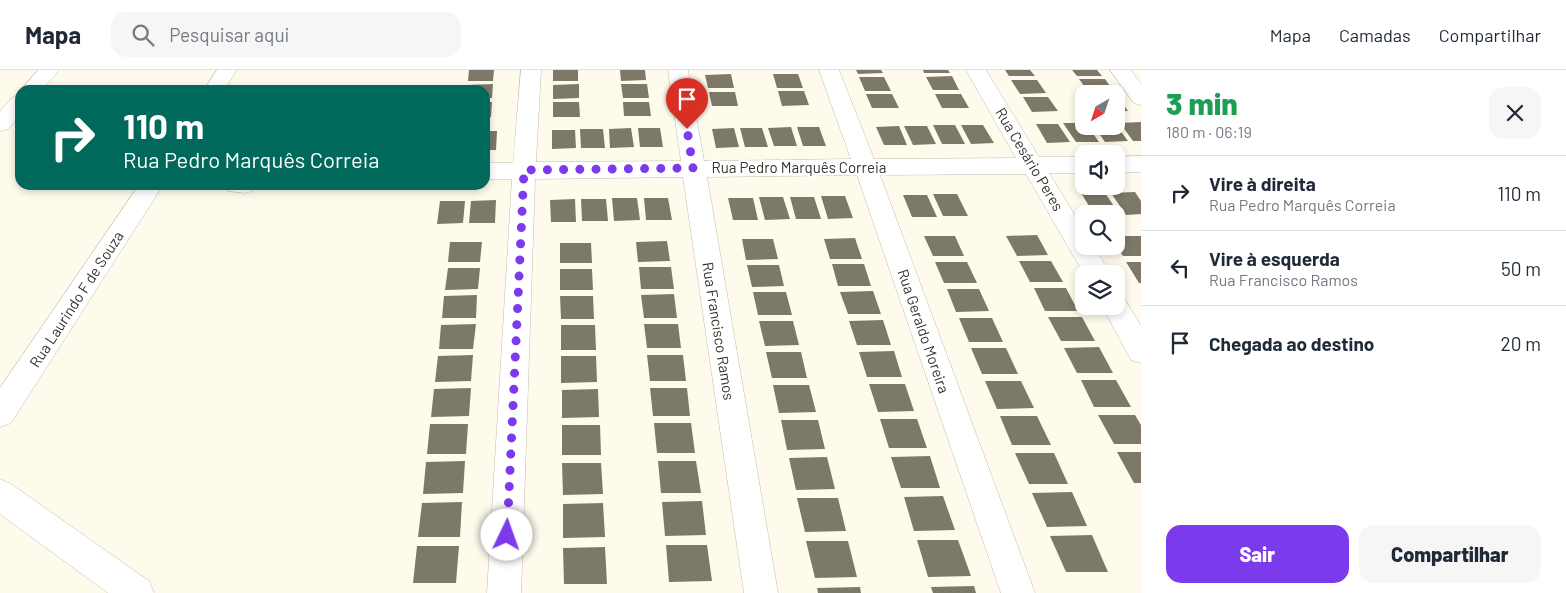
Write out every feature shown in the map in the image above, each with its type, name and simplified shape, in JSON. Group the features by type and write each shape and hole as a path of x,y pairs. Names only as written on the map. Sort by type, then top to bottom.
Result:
{"street":[{"path":"35,85 49,70"},
{"path":"217,85 227,70"},
{"path":"504,593 524,170 531,70"},
{"name":"Rua Francisco Ramos","path":"678,70 761,593"},
{"name":"Rua Geraldo Moreira","path":"829,70 866,166 1018,593"},
{"name":"Rua Cesário Peres","path":"976,70 1092,265"},
{"path":"1120,70 1141,98"},
{"path":"0,124 15,108"},
{"path":"1125,164 1141,164"},
{"name":"Rua Pedro Marquês Correia","path":"490,171 1075,165"},
{"name":"Rua Laurindo F de Souza","path":"0,414 148,190"},
{"path":"1121,315 1141,351"},
{"path":"0,495 137,593"}],"building":[{"path":"469,70 494,70 493,81 468,81"},
{"path":"553,70 578,70 578,81 553,81"},
{"path":"620,70 645,70 646,80 621,81"},
{"path":"856,70 881,70 883,73 858,74"},
{"path":"923,70 948,70 950,73 924,73"},
{"path":"1005,70 1030,70 1035,76 1009,76"},
{"path":"1072,70 1097,70 1102,76 1077,76"},
{"path":"731,74 734,88 708,88 705,75"},
{"path":"773,74 798,74 803,88 777,88"},
{"path":"952,76 959,90 933,90 926,77"},
{"path":"859,77 884,77 891,91 865,91"},
{"path":"1079,79 1105,79 1109,85 1083,85"},
{"path":"1011,80 1037,80 1046,93 1020,94"},
{"path":"493,84 492,98 490,98 490,85 467,85"},
{"path":"579,84 579,98 553,99 553,85"},
{"path":"621,84 647,84 649,98 623,98"},
{"path":"778,91 804,91 809,105 782,106"},
{"path":"709,92 735,92 738,106 712,106"},
{"path":"866,94 892,94 899,108 872,108"},
{"path":"935,94 961,94 969,108 942,108"},
{"path":"1023,97 1048,97 1058,111 1032,112"},
{"path":"490,102 492,102 491,117"},
{"path":"553,102 579,102 580,117 553,117"},
{"path":"623,102 649,102 651,116 624,116"},
{"path":"1141,122 1141,141 1133,141 1125,130 1125,123"},
{"path":"1063,123 1075,123 1075,135 1094,135 1099,142 1076,142"},
{"path":"1036,124 1058,124 1070,142 1047,143"},
{"path":"933,125 955,125 965,144 942,144"},
{"path":"961,125 983,125 994,143 971,144"},
{"path":"899,126 907,145 884,145 876,127"},
{"path":"904,126 927,126 936,144 913,145"},
{"path":"791,127 797,146 774,146 768,128"},
{"path":"797,127 819,127 826,146 803,146"},
{"path":"631,128 634,147 610,148 609,129"},
{"path":"638,128 660,128 663,147 640,147"},
{"path":"734,128 739,147 716,148 712,129"},
{"path":"740,128 762,128 768,147 745,147"},
{"path":"580,129 603,129 605,148 581,148"},
{"path":"552,130 575,130 576,148 552,149"},
{"path":"490,131 497,131 496,150 490,150"},
{"path":"1100,135 1124,135 1128,141 1105,142"},
{"path":"1125,192 1135,192 1141,201 1141,214 1126,215 1125,205 1119,205 1112,195 1125,195"},
{"path":"933,194 957,194 968,216 943,216"},
{"path":"903,195 927,195 937,217 912,217"},
{"path":"1082,195 1106,195 1113,205 1088,205"},
{"path":"821,196 845,196 853,218 828,219"},
{"path":"759,197 783,197 790,219 765,220"},
{"path":"790,197 814,197 821,219 796,219"},
{"path":"612,198 637,198 640,220 614,221"},
{"path":"644,198 668,198 672,220 646,220"},
{"path":"728,198 753,198 758,220 733,220"},
{"path":"575,199 576,222 551,222 550,200"},
{"path":"581,199 606,199 608,221 582,221"},
{"path":"496,200 495,223 469,223 471,201"},
{"path":"440,201 465,201 463,223 437,224"},
{"path":"1037,235 1048,255 1017,256 1006,236"},
{"path":"924,236 955,236 964,256 933,256"},
{"path":"1125,236 1141,236 1141,256 1123,256 1125,255"},
{"path":"855,238 862,259 830,259 824,239"},
{"path":"742,239 773,239 778,259 746,260"},
{"path":"667,241 670,261 638,262 636,242"},
{"path":"450,242 482,242 480,262 448,262"},
{"path":"560,243 591,243 592,263 560,263"},
{"path":"1019,261 1051,261 1063,282 1030,282"},
{"path":"935,262 967,262 977,283 944,283"},
{"path":"1126,262 1141,262 1141,283 1139,283"},
{"path":"832,264 864,264 871,286 838,286"},
{"path":"747,265 779,265 784,286 752,287"},
{"path":"639,267 671,267 674,289 641,289"},
{"path":"448,268 480,268 478,289 445,290"},
{"path":"560,269 592,269 593,290 560,290"},
{"path":"1034,288 1066,288 1075,305 1075,311 1045,311"},
{"path":"947,289 979,289 989,311 956,312"},
{"path":"873,291 881,314 848,314 840,292"},
{"path":"753,292 786,292 792,315 758,315"},
{"path":"674,294 677,318 644,318 641,295"},
{"path":"477,295 476,318 442,318 444,296"},
{"path":"560,296 593,296 594,319 561,319"},
{"path":"1048,317 1082,317 1095,341 1061,341"},
{"path":"959,318 992,318 1003,342 969,342"},
{"path":"883,320 891,345 857,345 849,321"},
{"path":"759,321 793,321 799,345 765,346"},
{"path":"476,324 473,349 439,349 441,325"},
{"path":"644,324 678,324 681,348 647,348"},
{"path":"561,325 595,325 596,350 561,350"},
{"path":"1099,347 1113,373 1077,373 1064,348"},
{"path":"971,348 1006,348 1018,374 982,374"},
{"path":"894,351 902,377 867,377 859,352"},
{"path":"766,352 801,352 807,378 772,378"},
{"path":"473,355 471,381 435,382 438,356"},
{"path":"647,355 683,355 686,381 650,381"},
{"path":"561,356 596,356 597,382 561,383"},
{"path":"1081,380 1116,380 1131,407 1094,407"},
{"path":"985,381 1021,381 1034,408 997,409"},
{"path":"869,384 905,384 914,411 878,412"},
{"path":"773,385 809,385 816,412 779,413"},
{"path":"471,388 469,416 431,417 434,389"},
{"path":"650,388 687,388 690,416 653,416"},
{"path":"598,389 599,417 562,418 562,390"},
{"path":"1098,415 1135,415 1141,425 1141,444 1114,444"},
{"path":"1000,416 1037,416 1051,445 1012,445"},
{"path":"880,419 917,419 927,448 889,448"},
{"path":"781,420 818,420 825,449 787,450"},
{"path":"654,423 691,423 695,453 657,453"},
{"path":"430,424 468,424 466,454 427,454"},
{"path":"562,425 600,425 601,455 562,455"},
{"path":"1117,452 1141,452 1141,483 1134,483"},
{"path":"1015,453 1054,453 1068,484 1029,484"},
{"path":"930,456 940,488 901,488 891,457"},
{"path":"827,457 835,489 796,490 789,458"},
{"path":"465,461 463,493 423,494 426,462"},
{"path":"658,461 696,461 701,493 661,493"},
{"path":"562,463 601,463 603,494 563,495"},
{"path":"1072,492 1087,526 1047,527 1032,493"},
{"path":"943,496 955,530 914,531 904,497"},
{"path":"797,498 838,498 846,531 805,532"},
{"path":"702,501 706,535 665,536 662,502"},
{"path":"462,502 460,537 418,537 422,503"},
{"path":"603,503 605,537 563,538 563,504"},
{"path":"1092,535 1108,572 1066,572 1050,536"},
{"path":"917,540 958,540 971,576 928,577"},
{"path":"806,541 848,541 857,577 815,578"},
{"path":"666,545 707,545 712,581 669,582"},
{"path":"417,546 459,546 456,583 413,583"},
{"path":"605,547 607,584 564,584 563,548"},
{"path":"974,586 976,593 933,593 931,587"},
{"path":"860,587 861,593 818,593 817,588"}],"route":[{"path":"507,535 524,170 693,168 687,129"}]}
